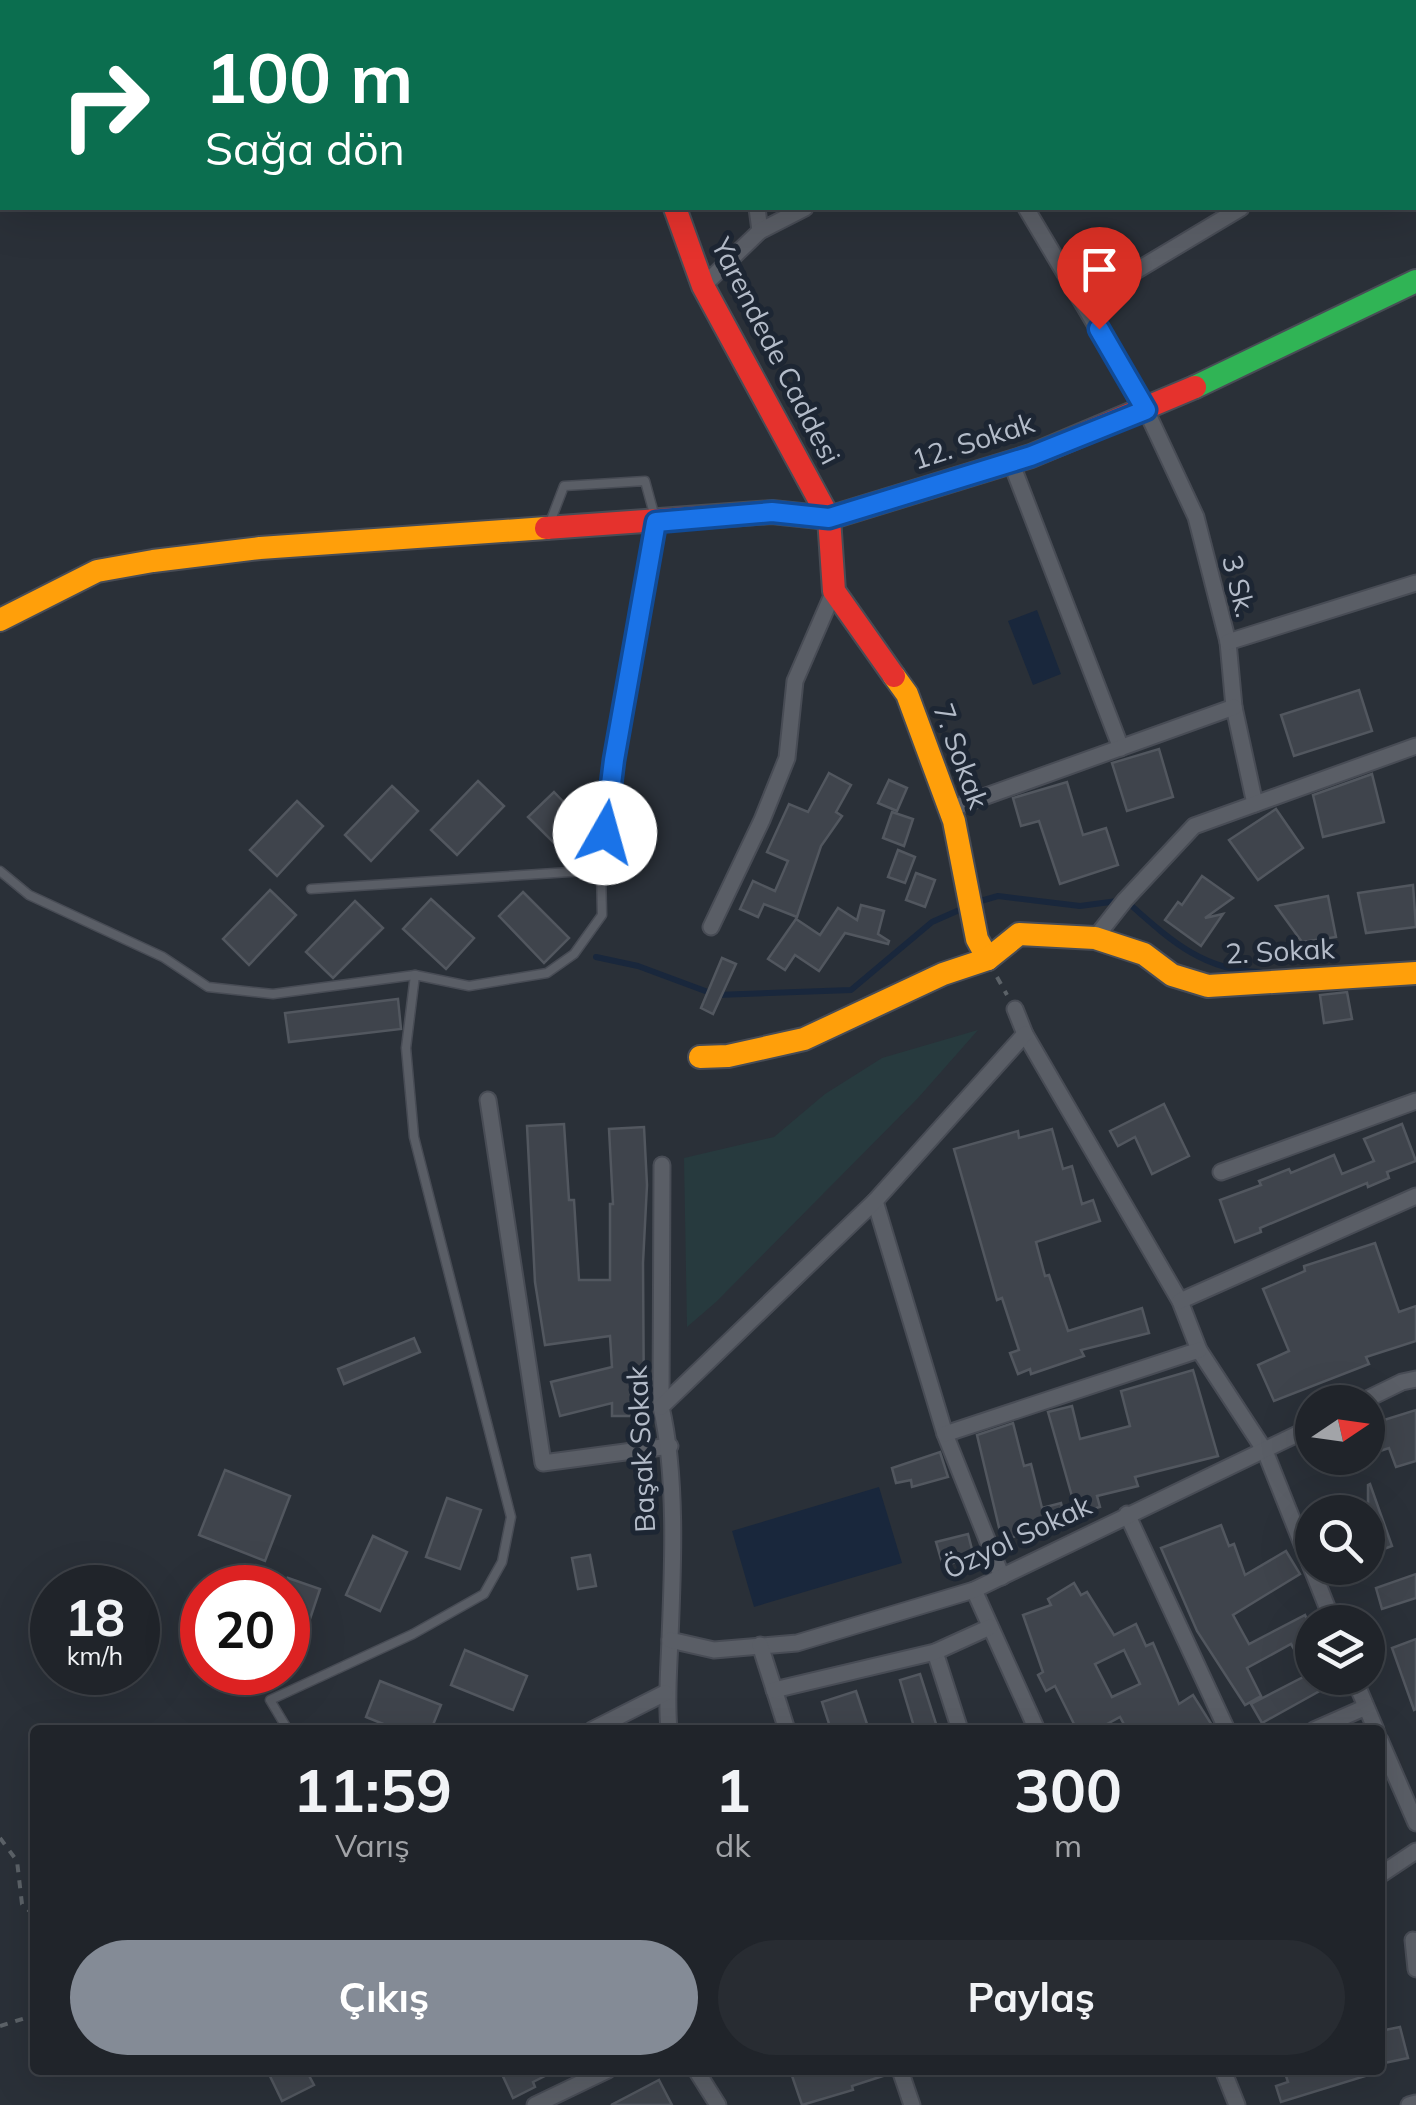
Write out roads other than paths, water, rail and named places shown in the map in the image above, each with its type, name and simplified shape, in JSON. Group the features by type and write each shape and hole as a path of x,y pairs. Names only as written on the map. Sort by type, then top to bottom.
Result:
{"street":[{"name":"Yarendede Caddesi","path":"676,210 703,286 829,518"},
{"path":"757,210 760,231"},
{"path":"703,286 760,231 801,210"},
{"name":"3 Sk.","path":"1027,210 1146,410 1196,516 1228,642 1234,707 1255,804"},
{"path":"1084,302 1237,210"},
{"name":"12. Sokak","path":"829,518 1012,462 1146,410 1416,281"},
{"path":"1012,462 1121,748"},
{"path":"0,620 97,571 260,548 772,512 829,518 834,591 795,682 787,758 711,927"},
{"path":"1228,642 1416,584"},
{"name":"7. Sokak","path":"834,591 907,694 950,809 977,940 988,959"},
{"path":"950,809 1234,707"},
{"path":"1095,938 1194,826 1416,746"},
{"name":"2. Sokak","path":"700,1057 728,1056 804,1039 943,974 988,959 1019,934 1095,938 1144,954 1172,975 1208,986 1416,973"},
{"path":"1015,1009 1025,1034 1180,1301 1199,1350 1265,1451 1326,1605"},
{"path":"661,1407 874,1201 1025,1034"},
{"path":"488,1100 542,1463 670,1446"},
{"path":"1221,1172 1416,1101"},
{"name":"Başak Sokak","path":"662,1165 661,1407 670,1446 668,1725"},
{"path":"1180,1301 1416,1196"},
{"path":"874,1201 945,1434 1002,1577"},
{"path":"945,1434 1199,1350"},
{"path":"1385,1390 1416,1380"},
{"name":"Özyol Sokak","path":"670,1640 714,1650 798,1643 974,1590 1295,1436"},
{"path":"1127,1514 1225,1725"},
{"path":"974,1590 1034,1725"},
{"path":"774,1690 935,1652 990,1627"},
{"path":"760,1646 785,1725"},
{"path":"935,1652 958,1725"},
{"path":"602,1725 665,1693"},
{"path":"1361,1695 1374,1725"},
{"path":"1325,1725 1366,1707"},
{"path":"1385,1752 1416,1824"},
{"path":"1385,1871 1416,1850"},
{"path":"1413,1940 1416,1968"},
{"path":"535,2105 598,2075"},
{"path":"699,2075 718,2105"},
{"path":"902,2075 912,2105"},
{"path":"1225,2075 1236,2105"}],"lane":[{"path":"0,871 28,894 164,957 208,987 273,994 415,975 468,986 546,973 574,954 602,916 601,870 614,760 656,522 645,481 564,486 548,530"},
{"path":"311,889 601,870"},
{"path":"285,1725 270,1700 413,1634 484,1594 502,1562 511,1517 414,1137 406,1048 415,975"}],"water":[{"path":"1037,610 1061,674 1033,685 1008,621"},
{"path":"879,1487 902,1563 754,1607 732,1531"}],"waterway":[{"path":"977,902 998,896 1080,906 1125,900 1202,959 1260,972"},
{"path":"596,957 638,966 716,995 851,990 932,922 966,907"}]}
